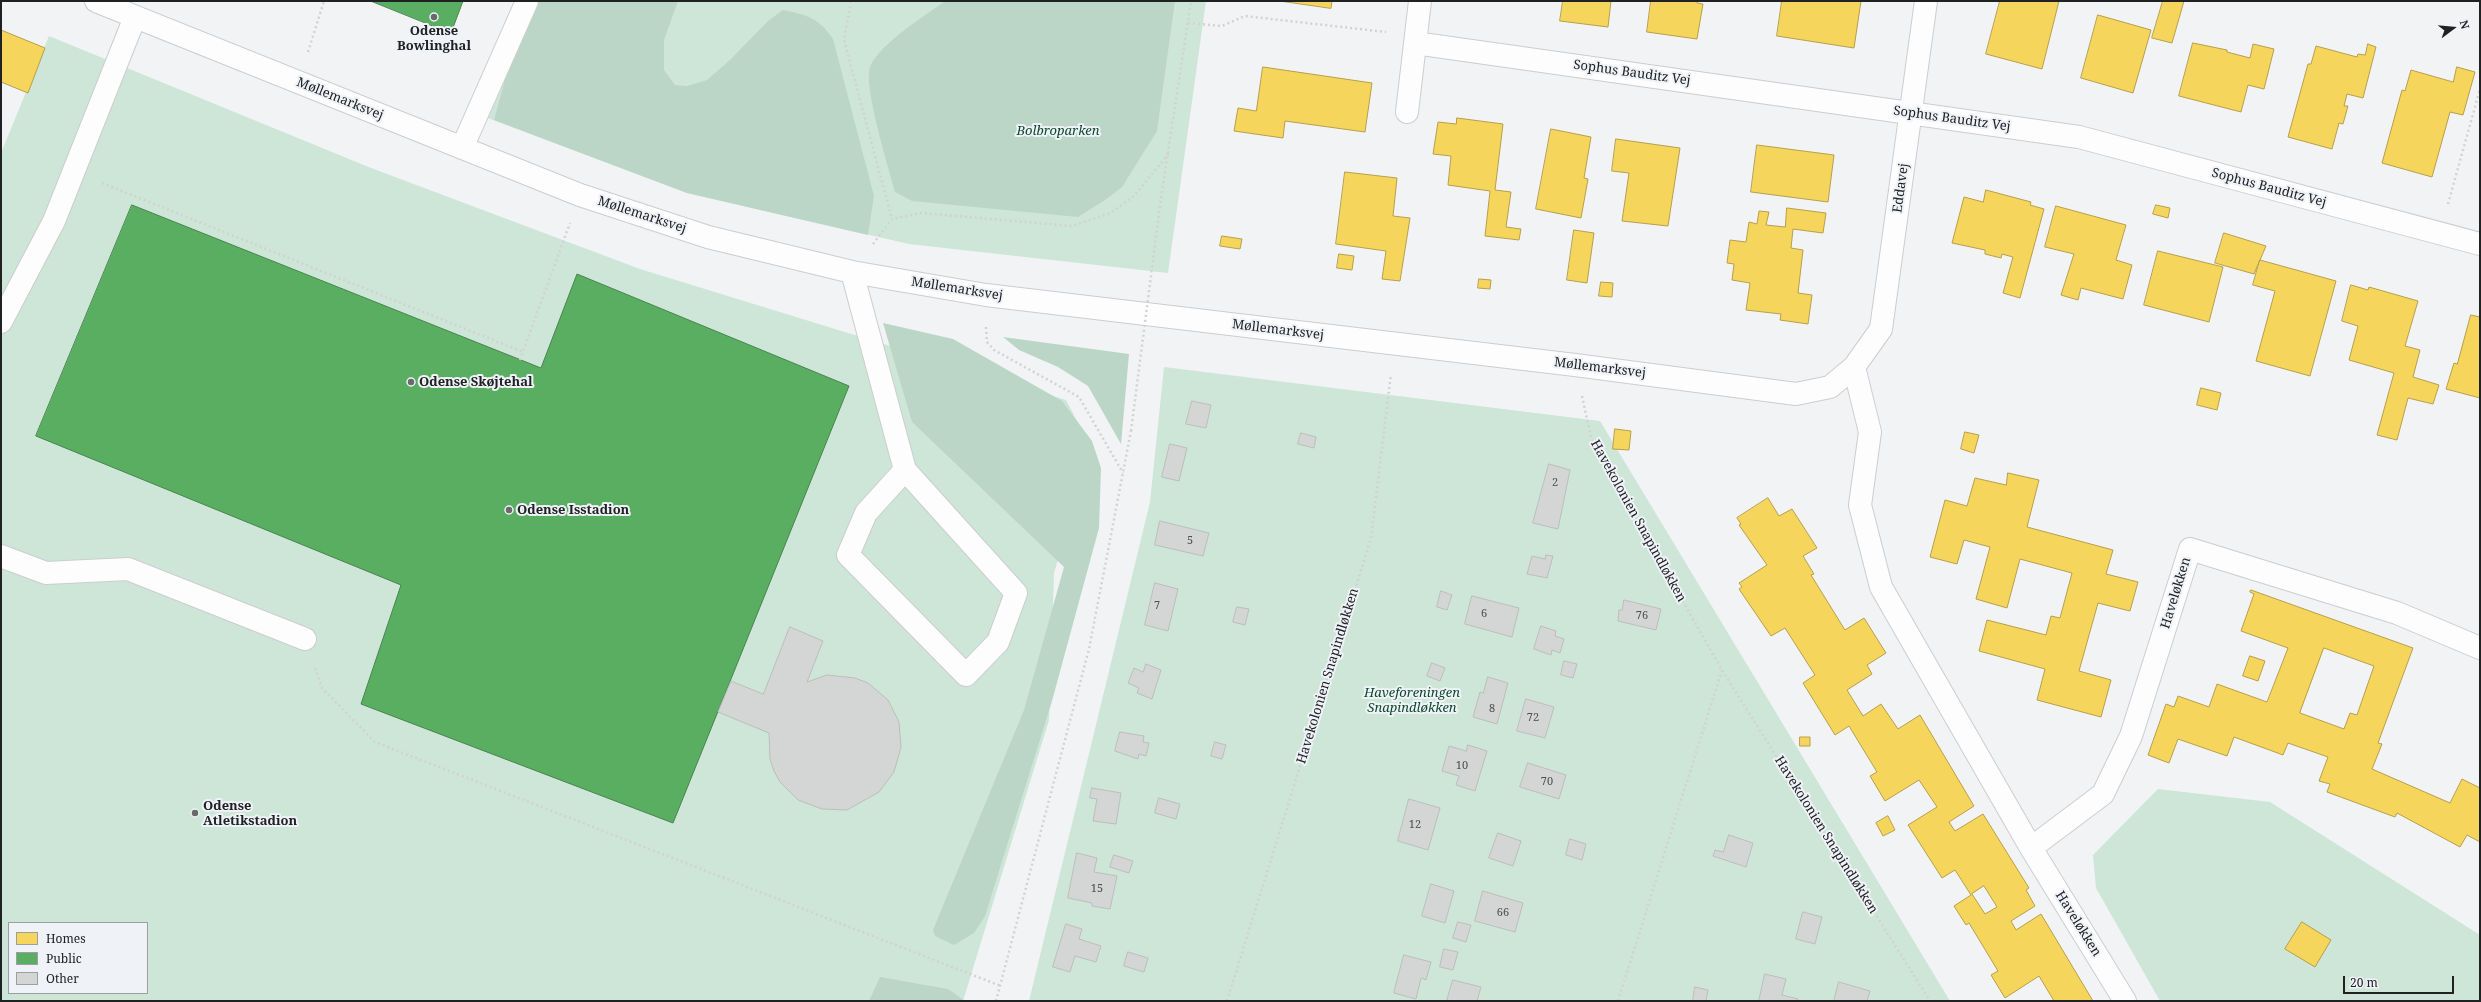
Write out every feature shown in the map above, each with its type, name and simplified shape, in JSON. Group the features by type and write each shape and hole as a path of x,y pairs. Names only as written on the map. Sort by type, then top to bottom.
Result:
{"street":[{"name":"Møllemarksvej","path":"96,1 580,196 708,237 852,272 986,295 1575,365 1796,394 1830,387 1854,367"},
{"path":"462,148 527,1"},
{"path":"1407,112 1420,1"},
{"name":"Eddavej","path":"1854,367 1881,329 1926,1"},
{"path":"1,322 54,221 135,17"},
{"name":"Sophus Bauditz Vej","path":"1416,39 2079,137 2480,244"},
{"path":"852,272 904,470 1016,593 998,642 966,676 848,555 866,513 904,470"},
{"name":"Haveløkken","path":"1854,367 1870,432 1860,504 1881,587 2031,848 2125,1001"},
{"name":"Haveløkken","path":"2031,848 2103,794 2131,736 2190,548 2397,613 2480,648"},
{"path":"1,556 46,573 128,569 305,639"}],"path":[{"path":"298,82 324,1"},
{"path":"851,1 844,40 892,219"},
{"path":"996,1001 1089,649 1131,431 1161,198 1170,152 1191,1"},
{"path":"1188,23 1222,26 1245,16 1416,39"},
{"path":"2440,233 2480,89"},
{"path":"852,272 892,219 921,213 1072,226 1111,213 1134,196 1170,152"},
{"path":"74,172 523,352"},
{"path":"520,360 580,196"},
{"path":"986,295 986,334 988,342 994,350 1079,397 1123,473"},
{"name":"Havekolonien Snapindløkken","path":"1227,1001 1371,538 1395,344"},
{"name":"Havekolonien Snapindløkken","path":"1575,365 1592,442 1722,670 1930,1001"},
{"path":"305,639 322,688 375,742 1001,986"},
{"path":"1618,1001 1722,670"}],"green space":[{"name":"Bolbroparken","path":"518,1 1206,1 1168,273 909,244 687,193 485,117"},
{"path":"534,1 678,1 664,40 664,70 675,85 687,86 707,80 730,60 768,21 783,10 812,18 823,26 833,39 874,196 868,235 687,193 494,120 509,65"},
{"path":"945,1 1175,1 1157,131 1122,187 1078,217 912,201 895,192 873,109 869,77 870,67 882,49 892,40"},
{"path":"49,36 371,168 640,269 1066,400 1091,448 1054,573 1049,720 963,1001 1,1001 1,153"},
{"path":"883,323 953,339 1062,401 1092,441 1101,468 1099,528 1052,701 985,916 974,933 954,945 935,936 933,930 1024,710 1064,567 912,422"},
{"path":"1003,337 1129,354 1121,444 1088,386 1058,367 1019,350"},
{"name":"Haveforeningen Snapindløkken","path":"1164,367 1600,421 1950,1001 1029,1001 1150,502"},
{"path":"2158,789 2270,802 2480,935 2480,1001 2160,1001 2096,888 2093,855"},
{"path":"880,977 948,989 965,1001 869,1001"}],"building: Homes":[{"path":"1280,1 1332,1 1331,8"},
{"path":"1563,1 1611,1 1608,27 1560,21"},
{"path":"1651,1 1697,1 1697,3 1703,4 1697,39 1647,32"},
{"path":"1782,1 1861,1 1854,48 1777,36"},
{"path":"2000,1 2059,1 2042,69 1986,54"},
{"path":"2163,1 2184,1 2172,43 2152,38"},
{"path":"2098,15 2151,30 2133,93 2081,78"},
{"path":"1,30 45,48 28,93 1,82"},
{"path":"2193,43 2227,50 2227,52 2250,58 2253,44 2274,49 2264,89 2248,85 2241,112 2179,96"},
{"path":"2368,44 2376,47 2363,98 2347,94 2344,106 2348,106 2343,124 2339,123 2332,149 2288,137 2308,64 2311,64 2316,46 2357,57 2358,54 2365,55"},
{"path":"1263,67 1372,83 1365,132 1285,121 1283,138 1234,131 1238,108 1256,111"},
{"path":"2457,67 2475,72 2463,115 2450,112 2432,177 2382,163 2402,90 2405,91 2411,70 2453,82"},
{"path":"1457,118 1503,124 1495,190 1511,192 1506,227 1521,229 1519,240 1485,236 1490,191 1448,185 1451,156 1433,154 1438,122 1456,124"},
{"path":"1551,129 1591,137 1584,178 1588,179 1581,218 1536,209"},
{"path":"1616,139 1680,148 1668,226 1622,221 1629,173 1612,171"},
{"path":"1757,145 1834,155 1828,202 1751,192"},
{"path":"1345,172 1397,178 1393,216 1410,218 1400,281 1382,279 1386,251 1336,244"},
{"path":"1986,190 2031,202 2030,205 2044,209 2020,298 2003,293 2013,257 2002,254 2001,258 1985,254 1985,250 1952,243 1964,197 1983,202"},
{"path":"2156,205 2170,208 2168,218 2153,214"},
{"path":"2056,206 2126,225 2116,260 2132,265 2123,299 2081,288 2078,300 2061,295 2074,254 2045,247"},
{"path":"1787,208 1826,213 1823,233 1793,229 1791,248 1803,250 1798,293 1812,295 1808,324 1780,320 1781,314 1746,310 1750,283 1732,280 1734,264 1727,263 1730,240 1746,242 1749,222 1757,224 1759,211 1769,212 1766,225 1785,227"},
{"path":"1574,230 1594,233 1587,283 1567,280"},
{"path":"2224,233 2266,246 2254,274 2215,263"},
{"path":"1222,236 1242,239 1240,249 1220,246"},
{"path":"2158,251 2223,267 2209,322 2144,305"},
{"path":"1339,254 1354,256 1352,270 1337,268"},
{"path":"2260,260 2336,281 2310,376 2256,361 2275,291 2253,285"},
{"path":"1479,279 1491,280 1490,289 1478,288"},
{"path":"1601,282 1613,283 1612,297 1599,296"},
{"path":"2351,285 2368,290 2369,287 2418,301 2405,346 2420,350 2413,377 2439,385 2433,404 2408,398 2397,440 2377,435 2394,373 2349,360 2358,326 2342,321"},
{"path":"2471,315 2480,317 2480,398 2446,389 2454,363 2457,364"},
{"path":"2201,388 2221,393 2217,410 2197,405"},
{"path":"1615,429 1631,431 1629,450 1613,449"},
{"path":"1965,432 1979,435 1974,453 1961,449"},
{"path":"2008,473 2039,480 2027,527 2113,550 2106,574 2138,582 2130,611 2098,603 2079,671 2111,680 2101,717 2037,700 2045,669 1979,651 1987,620 2046,635 2051,616 2060,618 2072,573 2020,559 2007,608 1976,599 1990,547 1964,540 1957,564 1930,557 1945,500 1967,506 1975,478 2006,485"},
{"path":"1768,498 1779,516 1792,509 1817,548 1803,556 1814,574 1811,575 1845,630 1864,618 1886,653 1867,665 1872,674 1847,690 1863,716 1881,704 1898,729 1920,715 1974,806 1949,822 1955,831 1983,814 2029,888 2026,890 2035,906 2011,921 2016,930 2041,914 2093,1001 2054,1001 2039,976 2005,998 1991,975 1998,971 1969,923 1966,925 1954,906 1971,895 1955,870 1942,878 1908,825 1937,807 1919,780 1885,801 1870,776 1877,772 1849,726 1835,735 1803,683 1815,675 1785,628 1771,636 1739,589 1742,587 1739,583 1767,565 1739,525 1741,524 1737,518","holes":["1984,886 1997,907 1985,914 1972,894"]},
{"path":"2251,590 2413,648 2378,743 2382,744 2372,769 2450,803 2462,779 2480,788 2480,842 2467,835 2460,847 2397,813 2395,817 2327,792 2330,784 2319,781 2328,757 2288,743 2283,755 2234,737 2227,756 2178,739 2169,763 2148,755 2166,704 2174,707 2178,696 2209,707 2217,684 2267,702 2288,648 2241,631 2254,594 2250,592","holes":["2324,648 2374,666 2357,715 2350,713 2344,729 2300,713"]},
{"path":"2250,656 2265,661 2258,681 2243,676"},
{"path":"1800,737 1810,737 1810,746 1800,746"},
{"path":"1888,816 1895,830 1883,836 1876,823"},
{"path":"2302,922 2331,940 2315,967 2285,949"}],"building: Public":[{"name":"Odense Bowlinghal","path":"371,1 463,1 451,33"},
{"name":"Odense Isstadion","path":"132,205 541,368 577,274 849,386 673,823 361,704 401,585 36,436"}],"building: Other":[{"path":"1192,401 1211,405 1206,428 1186,424"},
{"path":"1301,433 1316,437 1314,448 1298,444"},
{"path":"1170,444 1187,448 1179,481 1162,477"},
{"path":"1549,464 1570,470 1558,529 1533,523"},
{"path":"1160,521 1209,533 1203,556 1155,545"},
{"path":"1546,555 1553,556 1547,578 1527,574 1532,556 1545,559"},
{"path":"1155,583 1178,589 1168,631 1145,625"},
{"path":"1441,591 1452,595 1447,610 1437,607"},
{"path":"1472,596 1519,608 1512,637 1465,624"},
{"path":"1624,600 1661,609 1656,630 1618,621 1619,610 1622,610"},
{"path":"1237,607 1249,609 1245,625 1233,622"},
{"path":"1541,626 1556,631 1555,636 1564,639 1560,653 1552,650 1551,655 1534,649"},
{"path":"790,627 823,641 807,682 827,675 855,678 868,683 888,700 899,722 901,747 894,772 879,792 847,810 822,809 798,800 780,782 774,771 770,759 769,733 718,712 731,681 763,694"},
{"path":"1564,661 1577,664 1573,678 1561,675"},
{"path":"1432,663 1445,668 1440,681 1427,676"},
{"path":"1146,664 1161,670 1152,699 1137,693 1139,688 1128,683 1134,668 1143,672"},
{"path":"1488,677 1508,683 1497,724 1473,717 1480,692 1483,693"},
{"path":"1526,699 1554,707 1545,738 1517,731"},
{"path":"1120,732 1144,736 1143,742 1149,743 1146,756 1139,754 1138,759 1115,751"},
{"path":"1215,742 1226,745 1222,759 1211,756"},
{"path":"1468,745 1487,751 1475,791 1456,785 1459,776 1442,771 1449,746 1466,751"},
{"path":"1528,763 1566,775 1559,799 1520,787"},
{"path":"1092,788 1121,793 1116,824 1093,821 1097,799 1090,798"},
{"path":"1159,798 1180,804 1176,819 1155,813"},
{"path":"1409,799 1440,808 1428,850 1398,841"},
{"path":"1498,833 1521,841 1513,866 1489,858"},
{"path":"1729,835 1753,843 1746,867 1713,856 1715,850 1723,852"},
{"path":"1570,839 1586,844 1582,860 1566,855"},
{"path":"1077,853 1097,858 1094,872 1117,876 1110,909 1092,906 1092,903 1068,898"},
{"path":"1114,855 1133,861 1129,873 1110,867"},
{"path":"1431,884 1454,891 1445,923 1422,916"},
{"path":"1483,891 1523,903 1515,932 1475,921"},
{"path":"1803,912 1822,917 1815,944 1796,939"},
{"path":"1458,922 1471,925 1466,942 1453,938"},
{"path":"1066,924 1082,929 1079,939 1101,946 1096,962 1075,956 1070,972 1053,967"},
{"path":"1444,949 1458,952 1453,970 1440,967"},
{"path":"1128,952 1148,958 1144,972 1124,966"},
{"path":"1404,955 1431,962 1426,980 1421,978 1416,999 1394,993"},
{"path":"1765,974 1786,979 1782,995 1798,999 1797,1001 1759,1001"},
{"path":"1453,980 1481,987 1477,1001 1447,1001"},
{"path":"1839,982 1870,991 1867,1001 1834,1001"},
{"path":"1695,987 1708,990 1706,1001 1693,1001"}],"place":[{"name":"Odense Bowlinghal","path":"434,17"},
{"name":"Odense Skøjtehal","path":"411,382"},
{"name":"Odense Isstadion","path":"509,510"},
{"name":"Odense Atletikstadion","path":"195,813"}]}
